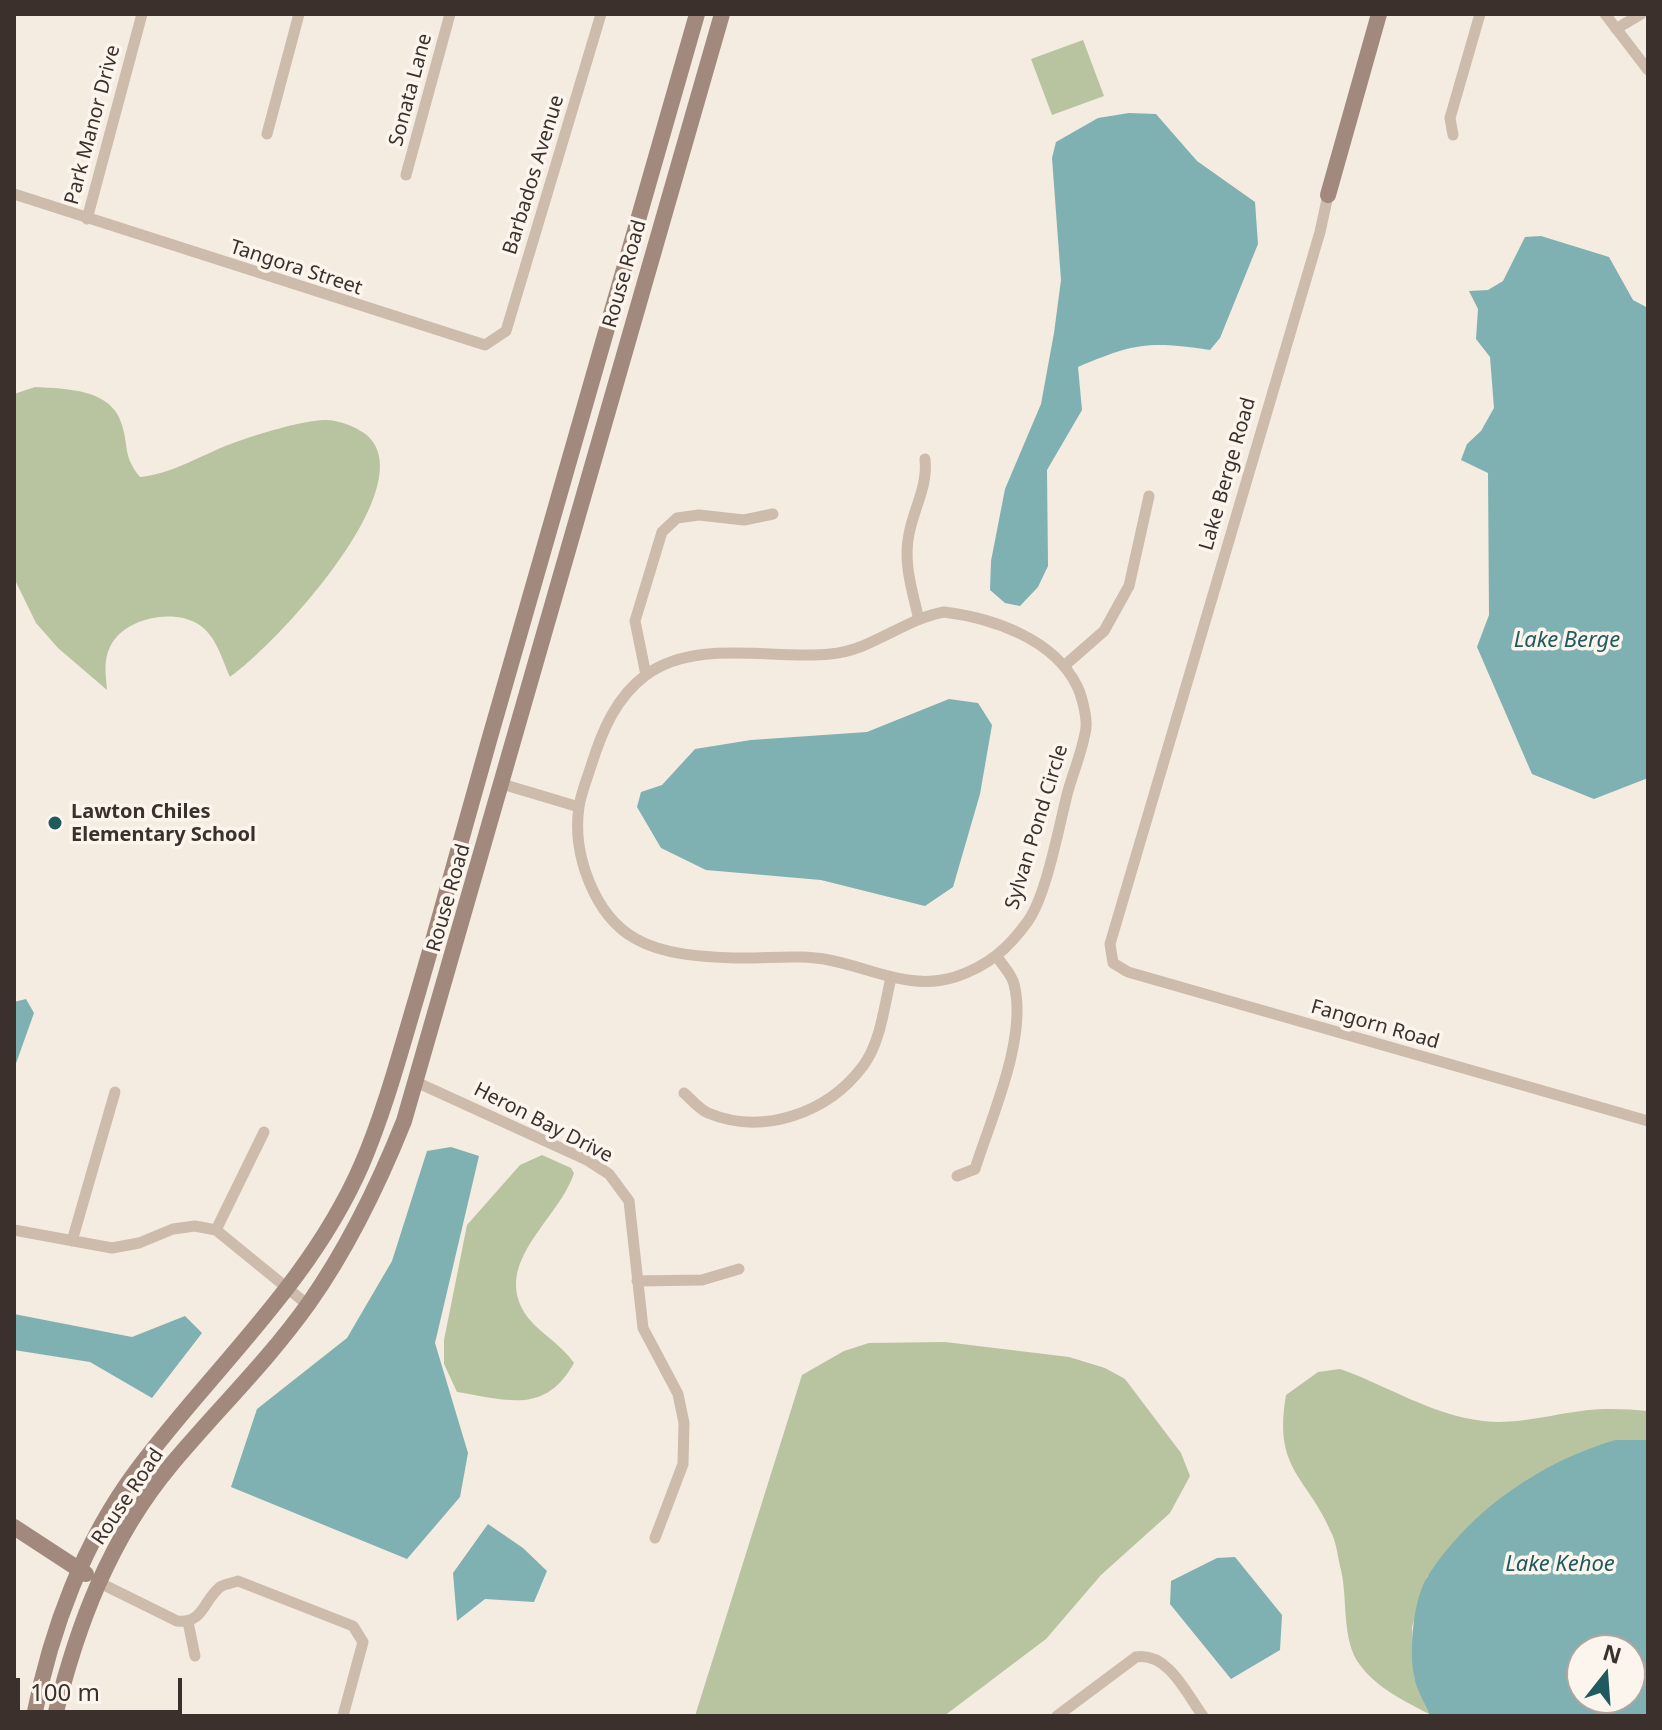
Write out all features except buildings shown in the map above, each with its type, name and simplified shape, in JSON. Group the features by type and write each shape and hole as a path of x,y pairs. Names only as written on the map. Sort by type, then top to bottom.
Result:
{"street":[{"name":"Park Manor Drive","path":"14,194 87,219 142,14"},
{"path":"267,134 299,14"},
{"name":"Sonata Lane","path":"406,175 450,14"},
{"name":"Barbados Avenue","path":"493,342 506,331 601,14"},
{"name":"Rouse Road","path":"34,1716 53,1640 79,1569 138,1469 289,1290 339,1212 379,1123 454,870 582,405 697,14"},
{"name":"Rouse Road","path":"55,1716 70,1656 98,1582 146,1499 169,1467 308,1305 346,1246 380,1182 416,1082 722,14"},
{"name":"Lake Berge Road","path":"1110,944 1316,247 1379,14"},
{"path":"1453,135 1450,118 1480,14"},
{"path":"1605,14 1648,70"},
{"path":"1616,29 1641,14"},
{"name":"Tangora Street","path":"87,219 475,345 493,342"},
{"path":"918,616 906,565 909,534 927,477 925,459"},
{"path":"1064,666 1104,631 1129,586 1149,496"},
{"path":"646,675 635,621 662,532 677,518 699,515 744,520 773,514"},
{"name":"Sylvan Pond Circle","path":"944,612 988,622 1040,644 1064,666 1079,688 1087,725 1030,918 998,958 954,977 925,982 891,978 826,959 720,958 667,950 635,939 608,914 588,878 578,845 579,807 600,736 618,704 646,675 670,662 705,655 833,654 866,644 918,616 944,612"},
{"path":"502,784 579,807"},
{"name":"Fangorn Road","path":"1110,944 1113,963 1128,972 1648,1121"},
{"path":"957,1176 975,1169 1011,1053 1018,1007 1013,980 998,958"},
{"path":"684,1093 706,1112 743,1122 787,1119 819,1107 863,1066 875,1042 891,978"},
{"name":"Heron Bay Drive","path":"416,1082 609,1174 629,1201 643,1328 678,1394 684,1423 683,1464 655,1538"},
{"path":"72,1241 115,1092"},
{"path":"216,1230 264,1132"},
{"path":"14,1230 112,1248 139,1243 173,1229 195,1226 216,1230 308,1305"},
{"path":"637,1281 702,1280 739,1269"},
{"path":"14,1527 132,1601 188,1622 197,1617 221,1586 238,1581 353,1626 363,1642 343,1716"},
{"path":"188,1622 195,1656"},
{"path":"1057,1716 1136,1657 1149,1655 1161,1661 1203,1716"}],"green space":[{"path":"1083,40 1104,96 1052,115 1031,59"},
{"path":"35,387 86,393 108,404 117,413 129,457 140,477 165,472 268,432 329,420 364,433 379,456 377,487 362,524 309,600 251,660 230,677 218,648 204,629 188,619 163,617 137,623 116,637 106,658 107,690 58,648 36,623 14,578 14,394"},
{"path":"542,1155 571,1168 574,1173 522,1259 517,1277 517,1296 531,1321 574,1363 563,1380 551,1391 537,1397 508,1400 457,1392 444,1364 444,1340 467,1225 520,1165"},
{"path":"945,1342 1069,1357 1105,1368 1125,1379 1181,1453 1190,1476 1170,1513 1101,1575 1046,1639 944,1716 695,1716 802,1375 844,1351 869,1343"},
{"path":"1340,1369 1446,1413 1483,1421 1520,1421 1597,1409 1648,1411 1648,1440 1615,1440 1427,1576 1412,1627 1414,1677 1429,1714 1383,1687 1367,1673 1354,1655 1347,1632 1343,1581 1334,1538 1288,1457 1283,1420 1286,1395 1318,1372"}],"water":[{"path":"1129,113 1156,114 1197,161 1255,202 1258,244 1220,338 1210,350 1171,345 1142,346 1078,367 1082,410 1047,470 1048,566 1038,587 1020,606 1005,603 990,590 991,561 1005,489 1041,404 1061,280 1052,158 1056,142 1098,118"},
{"name":"Lake Berge","path":"1541,236 1609,257 1633,300 1648,308 1648,778 1594,799 1532,774 1477,647 1489,615 1488,473 1461,460 1467,444 1481,431 1494,408 1490,357 1476,339 1478,309 1469,291 1488,290 1503,281 1525,237"},
{"path":"949,699 978,703 992,725 980,794 953,887 925,906 821,880 706,870 661,848 637,807 641,792 662,785 695,749 751,740 867,732"},
{"path":"26,999 34,1013 14,1069 14,1002"},
{"path":"451,1147 479,1156 435,1343 468,1453 460,1497 407,1559 231,1487 257,1409 347,1338 392,1261 427,1151"},
{"path":"14,1314 132,1337 185,1316 202,1333 152,1398 90,1362 14,1350"},
{"name":"Lake Kehoe","path":"1615,1440 1648,1440 1648,1716 1430,1716 1415,1681 1412,1652 1416,1609 1429,1574 1446,1550 1487,1509 1510,1491 1561,1461"},
{"path":"488,1524 523,1548 547,1571 534,1602 485,1599 457,1621 453,1573"},
{"path":"1235,1557 1282,1615 1280,1650 1231,1679 1170,1604 1171,1581 1217,1558"}],"place":[{"name":"Lawton Chiles Elementary School","path":"55,823"}]}
